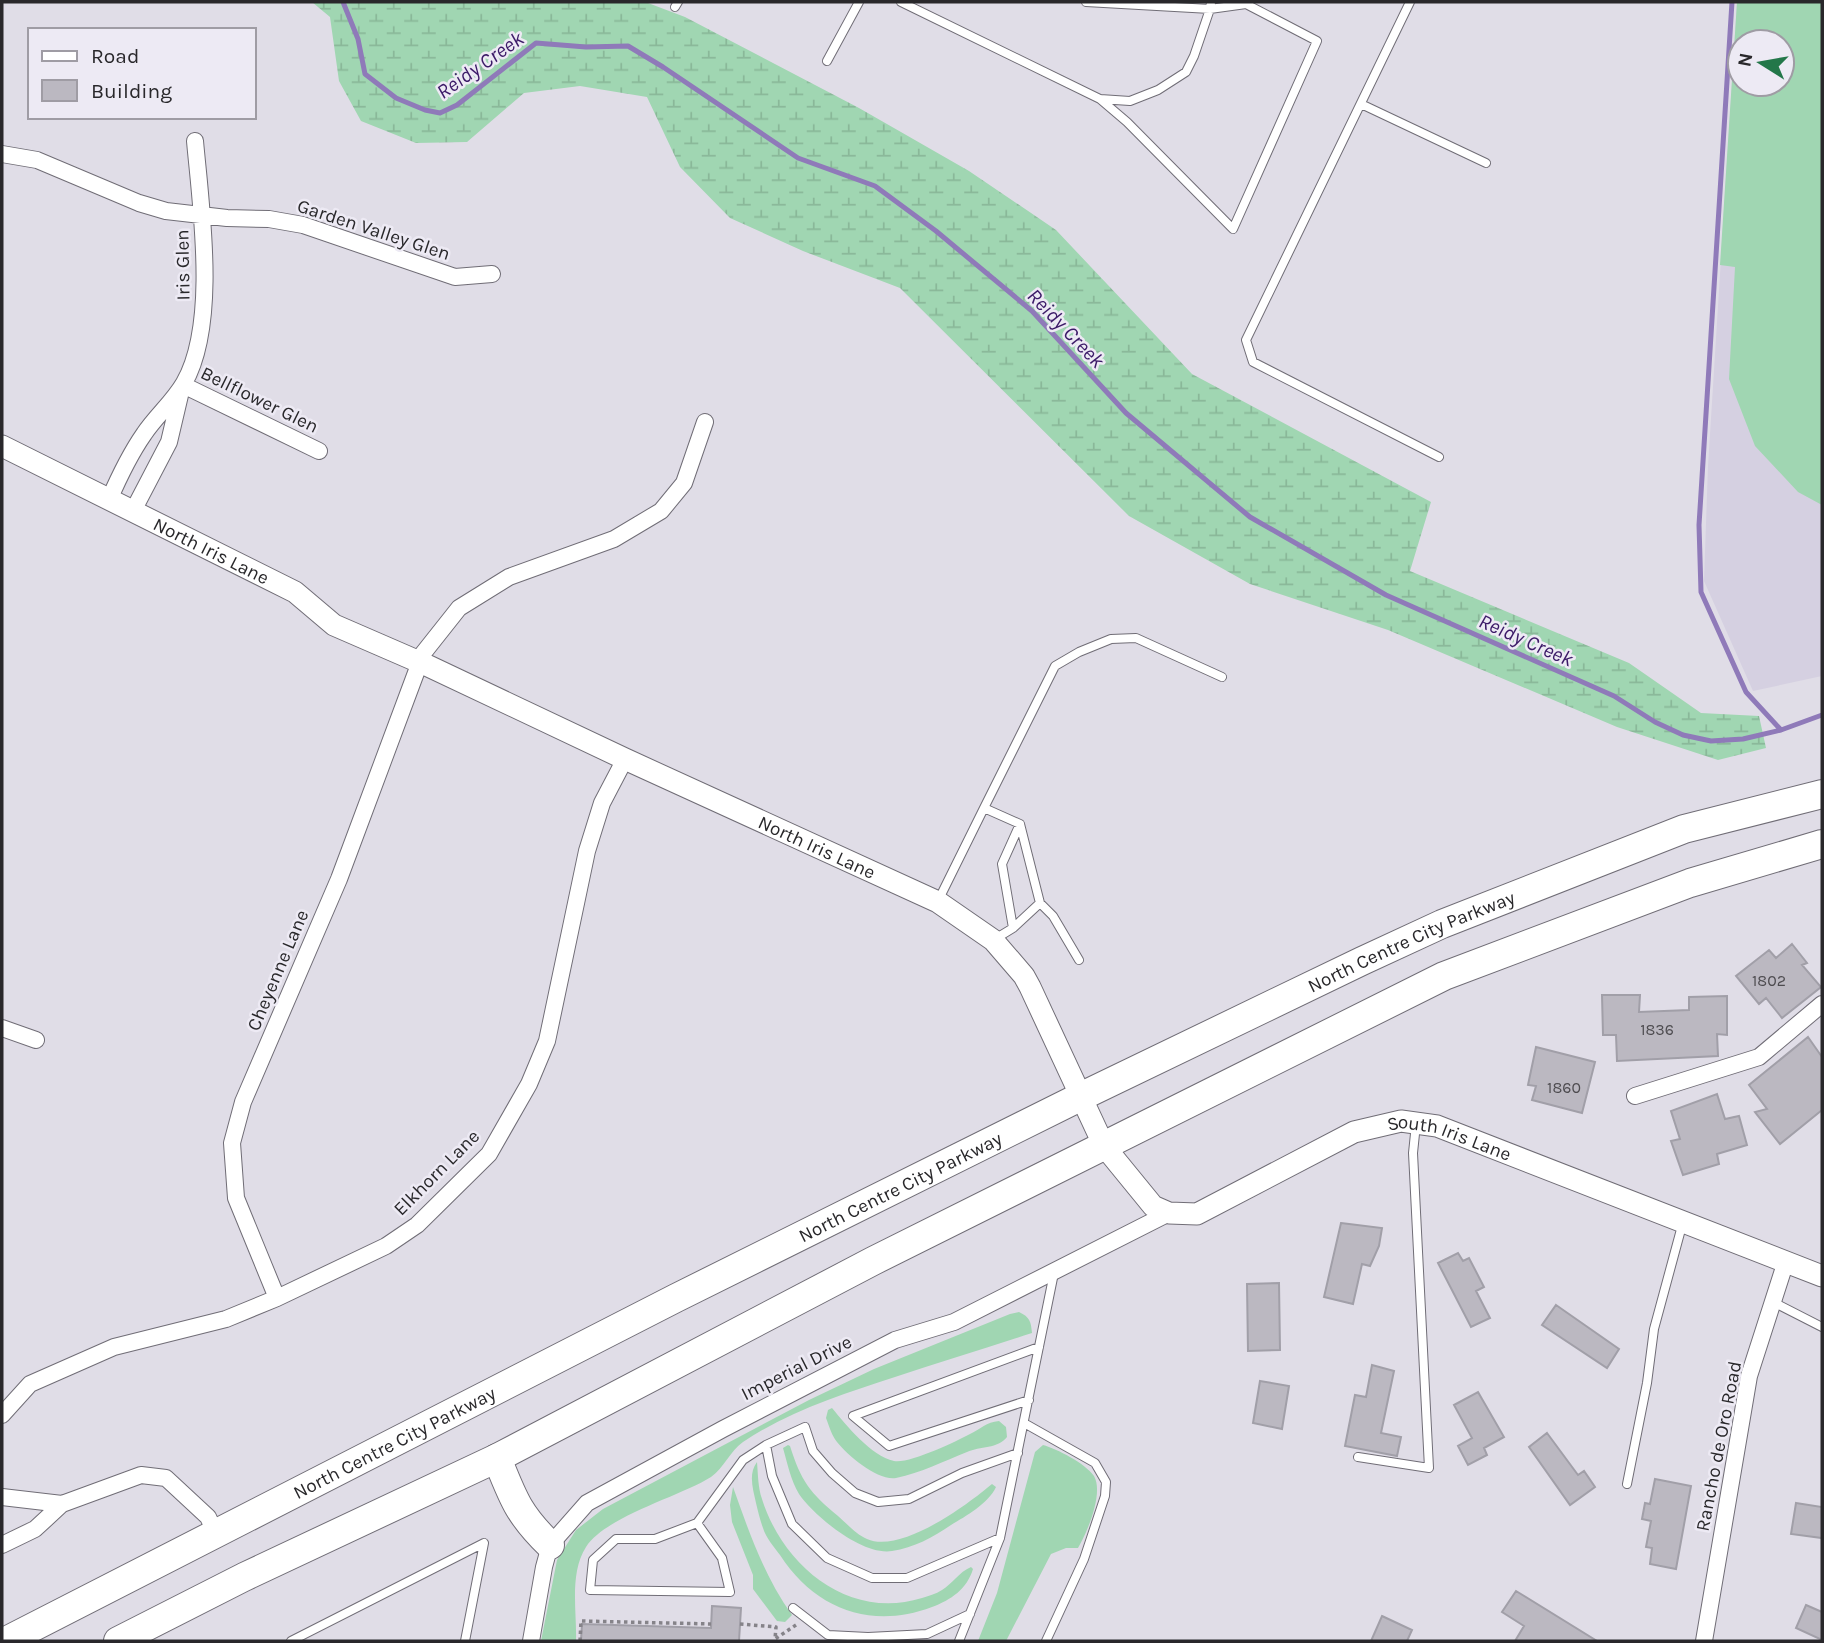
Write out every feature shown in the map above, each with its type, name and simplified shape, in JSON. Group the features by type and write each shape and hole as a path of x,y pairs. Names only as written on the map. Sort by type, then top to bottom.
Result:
{"highway":[{"name":"North Centre City Parkway","path":"6,1641 676,1298 1080,1097 1442,924 1684,829 1822,794"},
{"path":"118,1641 257,1571 497,1458 873,1261 1444,976 1689,883 1822,844"},
{"path":"497,1458 516,1506 530,1526 550,1545"}],"street":[{"name":"Iris Glen","path":"133,512 169,442 183,385 192,366 202,329 202,215 195,141"},
{"name":"Garden Valley Glen","path":"2,154 47,163 139,203 166,211 269,219 303,225 455,278 492,274"},
{"name":"Iris Glen","path":"109,500 135,448 183,385"},
{"name":"Bellflower Glen","path":"183,385 319,451"},
{"name":"Cheyenne Lane","path":"277,1298 236,1198 232,1143 243,1102 340,878 419,662 459,608 509,578 614,539 661,512 684,483 705,422"},
{"name":"North Iris Lane","path":"2,446 295,592 334,625 938,902 993,940 1024,976 1049,1024 1104,1146"},
{"name":"Elkhorn Lane","path":"2,1415 30,1384 102,1353 226,1319 277,1298 386,1245 417,1225 489,1154 529,1084 547,1041 587,851 602,803 625,759"},
{"path":"1634,1096 1759,1056 1822,1004"},
{"path":"2,1028 36,1040"},
{"name":"South Iris Lane","path":"1169,1213 1197,1214 1354,1132 1401,1121 1437,1126 1822,1276"},
{"path":"1104,1146 1153,1206 1169,1213"},
{"name":"Imperial Drive","path":"531,1641 550,1545 587,1503 895,1340 954,1322 1169,1213"},
{"name":"Rancho de Oro Road","path":"1704,1641 1749,1376 1786,1261"},
{"path":"2,1545 35,1529 62,1504 141,1475 166,1478 208,1517 216,1534"},
{"path":"2,1497 62,1504"}],"lane":[{"path":"827,61 859,2"},
{"path":"901,2 1100,99 1127,122 1233,229 1317,41 1246,4 1086,2"},
{"path":"1410,2 1246,340 1253,362 1439,457"},
{"path":"1100,99 1130,101 1157,90 1186,72 1211,5"},
{"path":"1361,104 1486,163"},
{"path":"938,902 1055,666 1079,652 1111,639 1136,638 1222,677"},
{"path":"984,808 1020,824"},
{"path":"1020,824 1040,904 1053,916 1079,960"},
{"path":"1013,928 1002,864 1020,824"},
{"path":"993,940 1013,928 1040,904"},
{"path":"1358,1457 1429,1468 1413,1153 1416,1124"},
{"path":"1627,1484 1647,1383 1654,1329 1683,1222"},
{"path":"959,1641 1000,1538 1055,1270"},
{"path":"1773,1302 1822,1327"},
{"path":"1029,1400 889,1446 853,1416 1040,1347"},
{"path":"1024,1423 1095,1463 1106,1482 1105,1496 1084,1559 1046,1641"},
{"path":"697,1523 722,1558 730,1592 590,1590 593,1560 616,1539 655,1539 697,1523 743,1460 766,1445 805,1427 813,1451 832,1473 855,1493 878,1502 909,1499 962,1472 1018,1453"},
{"path":"766,1445 772,1476 792,1524 827,1558 872,1578 907,1578 1000,1538"},
{"path":"291,1641 484,1544 465,1641"},
{"path":"793,1608 828,1634 868,1637 927,1634 970,1614"}],"path":[{"path":"775,1640 806,1618"},
{"path":"580,1641 581,1621 711,1624"},
{"path":"740,1624 776,1628 775,1640"}],"shaded area":[{"path":"1737,2 1822,2 1822,676 1753,691 1704,581 1708,466 1731,98 1796,98 1796,28 1735,28"}],"green space":[{"path":"312,2 632,2 648,3 685,17 859,108 969,171 1056,230 1192,374 1431,502 1410,571 1629,663 1701,713 1759,716 1766,748 1718,760 1617,727 1388,630 1250,584 1129,516 900,288 803,251 730,218 680,167 647,97 580,86 524,93 467,142 416,143 361,121 339,81 330,17"},
{"path":"1737,2 1822,2 1822,505 1798,492 1755,446 1729,379 1735,267 1720,265 1731,98 1796,98 1796,28 1735,28"},
{"path":"1019,1312 1029,1320 1032,1333 856,1390 798,1412 743,1442 711,1477 609,1526 586,1547 577,1569 576,1641 541,1641 557,1560 576,1530 603,1509 809,1400 874,1369"},
{"path":"832,1408 868,1447 894,1461 932,1452 994,1422 999,1421 1006,1427 1007,1437 999,1444 972,1450 914,1473 889,1478 872,1472 837,1442 826,1418 828,1410"},
{"path":"788,1445 813,1493 859,1535 881,1542 915,1534 967,1504 992,1484 996,1487 988,1499 976,1509 930,1538 900,1550 880,1551 841,1533 806,1503 796,1489 790,1471 783,1448"},
{"path":"1043,1445 1070,1457 1094,1476 1097,1492 1093,1513 1078,1548 1066,1548 1051,1554 1006,1641 978,1641 997,1593 1035,1452"},
{"path":"757,1462 762,1499 772,1523 786,1546 803,1566 822,1582 869,1602 895,1603 937,1593 971,1567 973,1569 970,1576 962,1588 946,1601 909,1614 866,1615 827,1601 794,1574 766,1535 753,1487 752,1477"},
{"path":"733,1487 765,1569 792,1615 785,1622 777,1621 753,1589 753,1575 732,1522 730,1505"}],"building":[{"path":"1792,944 1807,963 1802,965 1821,987 1782,1018 1766,998 1759,1004 1736,976 1769,950 1776,958"},
{"path":"1602,995 1640,995 1639,1012 1689,1010 1689,997 1727,996 1727,1035 1717,1034 1718,1056 1617,1061 1616,1035 1603,1035"},
{"path":"1808,1037 1822,1057 1822,1110 1780,1144 1755,1112 1767,1109 1749,1085"},
{"path":"1536,1047 1595,1062 1582,1113 1532,1100 1536,1086 1528,1085"},
{"path":"1717,1094 1725,1119 1739,1116 1747,1145 1717,1154 1719,1164 1683,1175 1671,1141 1680,1139 1671,1111"},
{"path":"1341,1223 1382,1228 1379,1246 1370,1266 1362,1264 1353,1304 1324,1297"},
{"path":"1458,1253 1463,1261 1469,1258 1484,1287 1476,1291 1490,1318 1471,1327 1438,1263"},
{"path":"1279,1283 1280,1350 1248,1351 1247,1284"},
{"path":"1556,1305 1619,1349 1607,1368 1542,1325"},
{"path":"1372,1365 1394,1371 1381,1433 1401,1437 1397,1456 1345,1446 1355,1395 1366,1397"},
{"path":"1260,1381 1289,1386 1282,1429 1253,1423"},
{"path":"1478,1392 1504,1437 1484,1448 1487,1455 1468,1465 1458,1446 1472,1438 1454,1405"},
{"path":"1547,1433 1578,1475 1584,1471 1595,1487 1570,1505 1529,1447"},
{"path":"1655,1479 1691,1486 1676,1569 1650,1564 1652,1548 1646,1547 1651,1521 1642,1519 1645,1503 1650,1504"},
{"path":"1796,1503 1822,1507 1822,1538 1791,1534"},
{"path":"1516,1591 1597,1641 1515,1641 1524,1626 1502,1612"},
{"path":"1806,1605 1822,1612 1822,1640 1796,1628"},
{"path":"712,1606 741,1608 739,1641 581,1641 582,1624 711,1628"},
{"path":"1382,1616 1412,1630 1407,1641 1371,1641"}],"waterway":[{"name":"Reidy Creek","path":"343,2 358,39 365,74 396,98 440,113 457,105 536,43 586,47 628,46 798,158 875,186 936,231 1032,311 1126,413 1250,517 1386,595 1614,696 1655,722 1683,735 1711,741 1743,739 1781,730 1822,715"},
{"path":"1732,2 1699,525 1701,592 1746,692 1781,730"}]}
